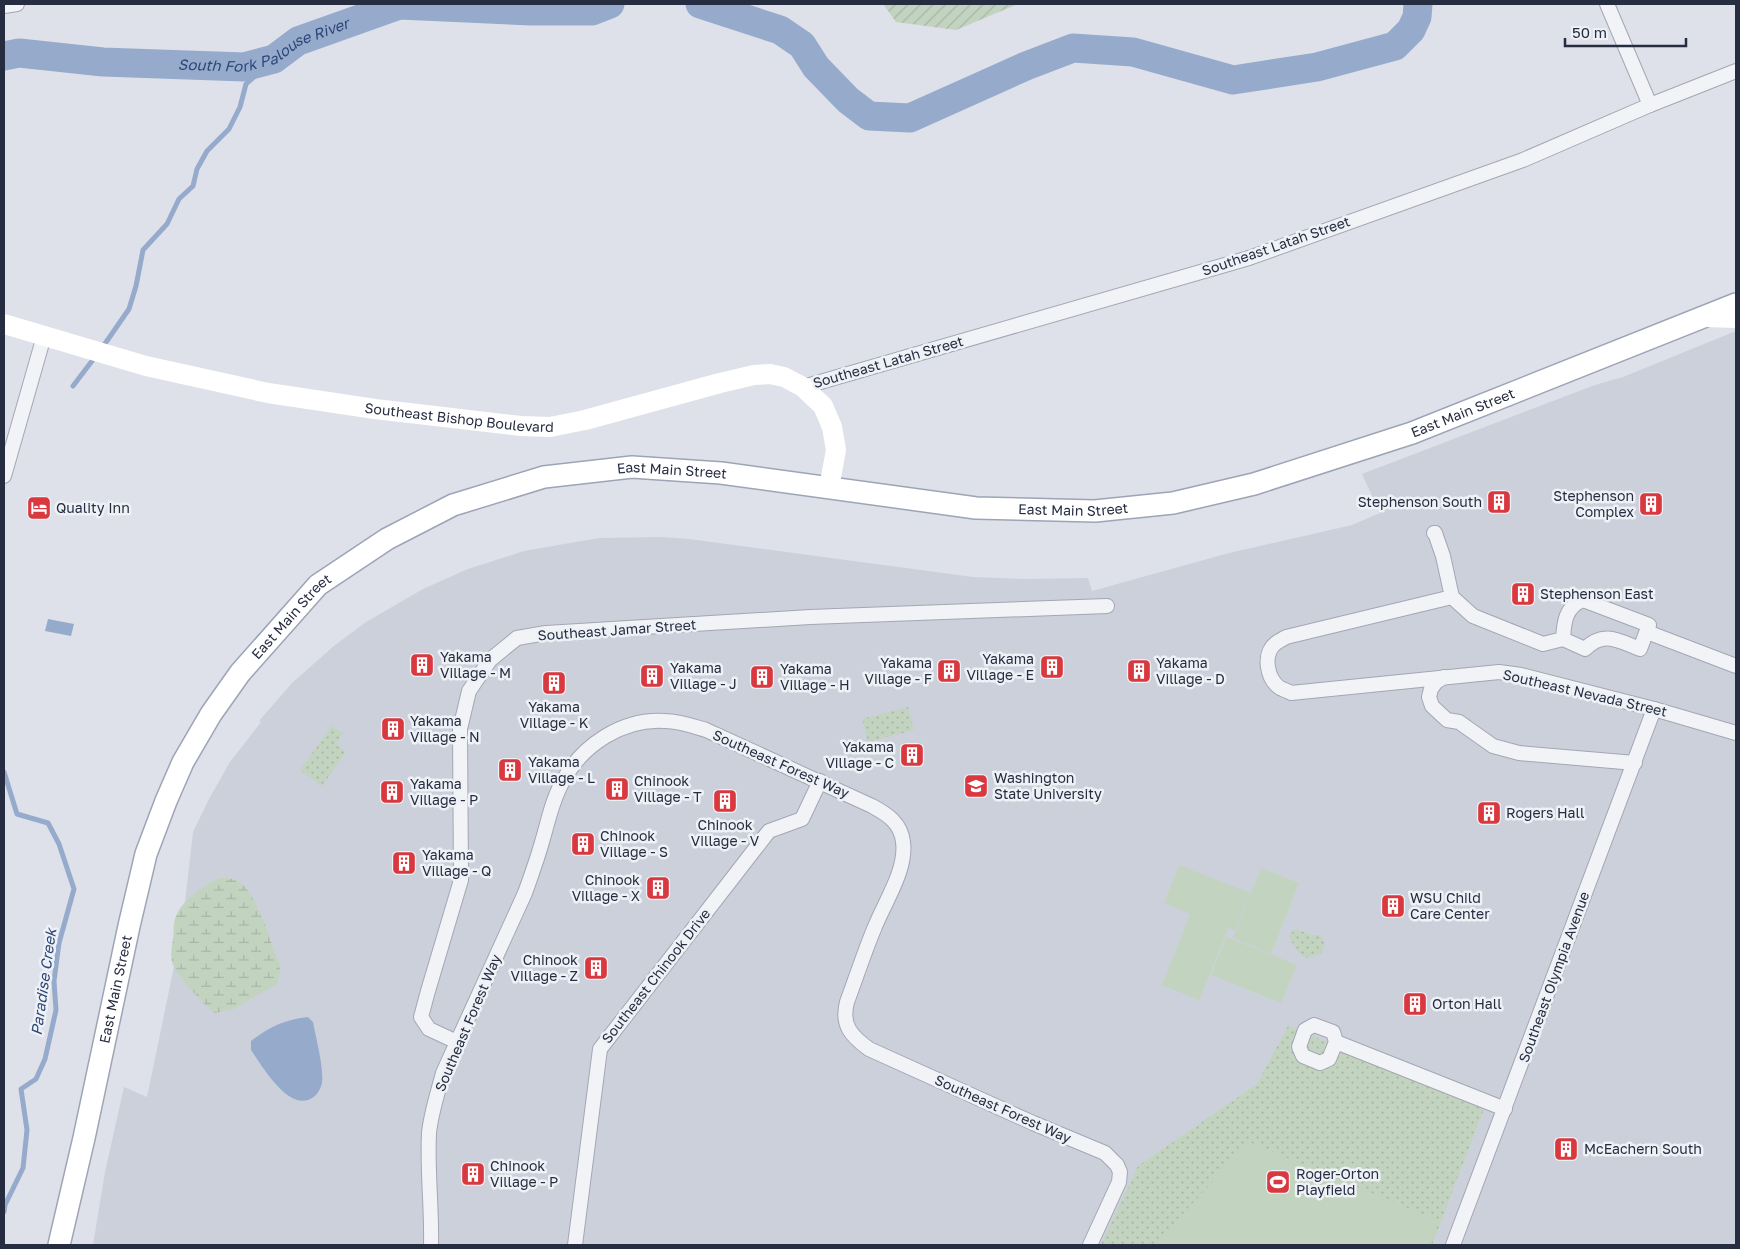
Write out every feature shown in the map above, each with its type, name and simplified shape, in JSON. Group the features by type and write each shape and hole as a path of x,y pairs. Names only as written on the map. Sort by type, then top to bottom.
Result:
{"main road":[{"name":"East Main Street","path":"59,1245 146,854 156,825 183,762 211,714 240,673 318,584 387,539 453,505 544,477 632,467 721,473 976,508 1095,511 1173,503 1254,484 1412,433 1736,304"}],"street":[{"path":"4,6 17,4"},
{"path":"1607,4 1650,105"},
{"name":"Southeast Latah Street","path":"803,387 1249,258 1523,160 1650,105 1736,71"},
{"path":"1706,317 1736,318"},
{"name":"Southeast Bishop Boulevard","path":"4,324 123,360 268,393 375,409 521,426 550,427 567,424 720,383 770,374 784,377 803,387 823,406 832,427 836,450 829,488"},
{"path":"4,476 44,336"},
{"path":"1434,533 1436,533 1443,556 1452,597 1473,616 1544,644 1563,639 1585,649 1596,640 1609,638 1640,650 1650,625 1583,600 1568,612 1564,624 1563,639"},
{"name":"Southeast Nevada Street","path":"1452,597 1286,637 1275,643 1270,650 1267,659 1268,669 1280,688 1291,693 1499,672 1520,675 1654,709 1736,733"},
{"name":"Southeast Jamar Street","path":"457,1042 429,1029 421,1016 461,880 460,729 469,691 490,660 517,638 546,633 810,617 1107,606"},
{"path":"1647,632 1736,666"},
{"path":"1432,706 1429,697 1431,689 1436,682 1444,677"},
{"path":"1410,681 1422,692 1432,706 1448,720 1459,722 1494,746 1519,753 1635,763"},
{"name":"Southeast Olympia Avenue","path":"1453,1245 1654,709"},
{"name":"Southeast Forest Way","path":"431,1245 429,1131 434,1104 443,1073 525,893 562,781 575,762 596,743 614,732 633,724 665,721 687,724 706,730 820,781 886,813 897,825 903,841 903,863 874,928 847,1002 844,1013 846,1023 854,1035 869,1049 1032,1123 1105,1153 1116,1164 1120,1172 1119,1182 1090,1245"},
{"name":"Southeast Chinook Drive","path":"575,1245 600,1049 769,832 802,818 820,781"},
{"path":"1336,1042 1505,1109"}],"shaded area":[{"name":"Washington State University","path":"1736,331 1736,1245 93,1245 105,1172 124,1087 147,1097 182,928 193,832 209,799 230,762 261,722 259,721 292,683 335,645 366,622 423,589 468,569 524,551 599,538 661,537 689,539 973,577 1025,579 1088,578 1092,591 1229,553 1352,525 1380,513 1362,474 1595,385 1623,377"}],"green space":[{"path":"883,4 1018,4 956,30 896,22"},
{"path":"908,707 914,730 868,742 862,719"},
{"path":"332,726 343,734 336,744 346,752 322,786 300,770"},
{"path":"1179,865 1250,893 1235,931 1202,918 1228,929 1199,1000 1162,985 1190,914 1164,903"},
{"path":"1261,868 1299,883 1271,954 1233,938"},
{"path":"220,878 230,878 237,881 251,895 266,926 280,964 280,970 277,984 234,1009 214,1013 178,974 172,962 171,953 174,921 179,910 195,893"},
{"path":"1295,929 1312,935 1320,935 1324,942 1321,954 1305,958 1299,953 1289,935"},
{"path":"1226,937 1297,965 1281,1003 1211,975"},
{"path":"1288,1026 1485,1106 1432,1245 1101,1245 1138,1166 1257,1084"},
{"name":"Roger-Orton Playfield","path":"1249,1142 1439,1221 1429,1245 1154,1245"}],"water":[{"path":"48,619 74,624 71,636 45,631"},
{"path":"308,1017 313,1022 321,1061 322,1083 319,1091 313,1097 300,1101 291,1097 275,1084 251,1050 251,1041 278,1025"}],"waterway":[{"name":"South Fork Palouse River","path":"4,56 19,53 103,62 244,67 274,59 298,41 399,5 531,11 592,11 610,4"},
{"name":"South Fork Palouse River","path":"700,4 780,30 802,45 816,67 848,100 869,116 910,118 1026,66 1073,48 1133,52 1233,80 1317,67 1395,46 1411,30 1417,17 1418,4"},
{"name":"Paradise Creek","path":"102,348 129,309 136,286 143,250 167,224 179,199 193,186 197,169 207,151 229,129 240,107 246,84 274,59"},
{"name":"Paradise Creek","path":"73,386 95,357"},
{"name":"Paradise Creek","path":"4,772 17,814 48,823 59,844 74,889 59,943 54,981 56,1010 45,1059 36,1079 21,1089 27,1130 23,1168 5,1205 4,1212"}],"place":[{"name":"Stephenson South","path":"1499,502"},
{"name":"Stephenson Complex","path":"1651,504"},
{"name":"Quality Inn","path":"39,508"},
{"name":"Stephenson East","path":"1523,594"},
{"name":"Yakama Village - M","path":"422,665"},
{"name":"Yakama Village - E","path":"1052,667"},
{"name":"Yakama Village - F","path":"949,671"},
{"name":"Yakama Village - D","path":"1139,671"},
{"name":"Yakama Village - J","path":"652,676"},
{"name":"Yakama Village - H","path":"762,677"},
{"name":"Yakama Village - K","path":"554,683"},
{"name":"Yakama Village - N","path":"393,729"},
{"name":"Yakama Village - C","path":"912,755"},
{"name":"Yakama Village - L","path":"510,770"},
{"name":"Washington State University","path":"976,786"},
{"name":"Chinook Village - T","path":"617,789"},
{"name":"Yakama Village - P","path":"392,792"},
{"name":"Chinook Village - V","path":"725,801"},
{"name":"Rogers Hall","path":"1489,813"},
{"name":"Chinook Village - S","path":"583,844"},
{"name":"Yakama Village - Q","path":"404,863"},
{"name":"Chinook Village - X","path":"658,888"},
{"name":"WSU Child Care Center","path":"1393,906"},
{"name":"Chinook Village - Z","path":"596,968"},
{"name":"Orton Hall","path":"1415,1004"},
{"name":"McEachern South","path":"1566,1149"},
{"name":"Chinook Village - P","path":"473,1174"},
{"name":"Roger-Orton Playfield","path":"1278,1182"}]}
